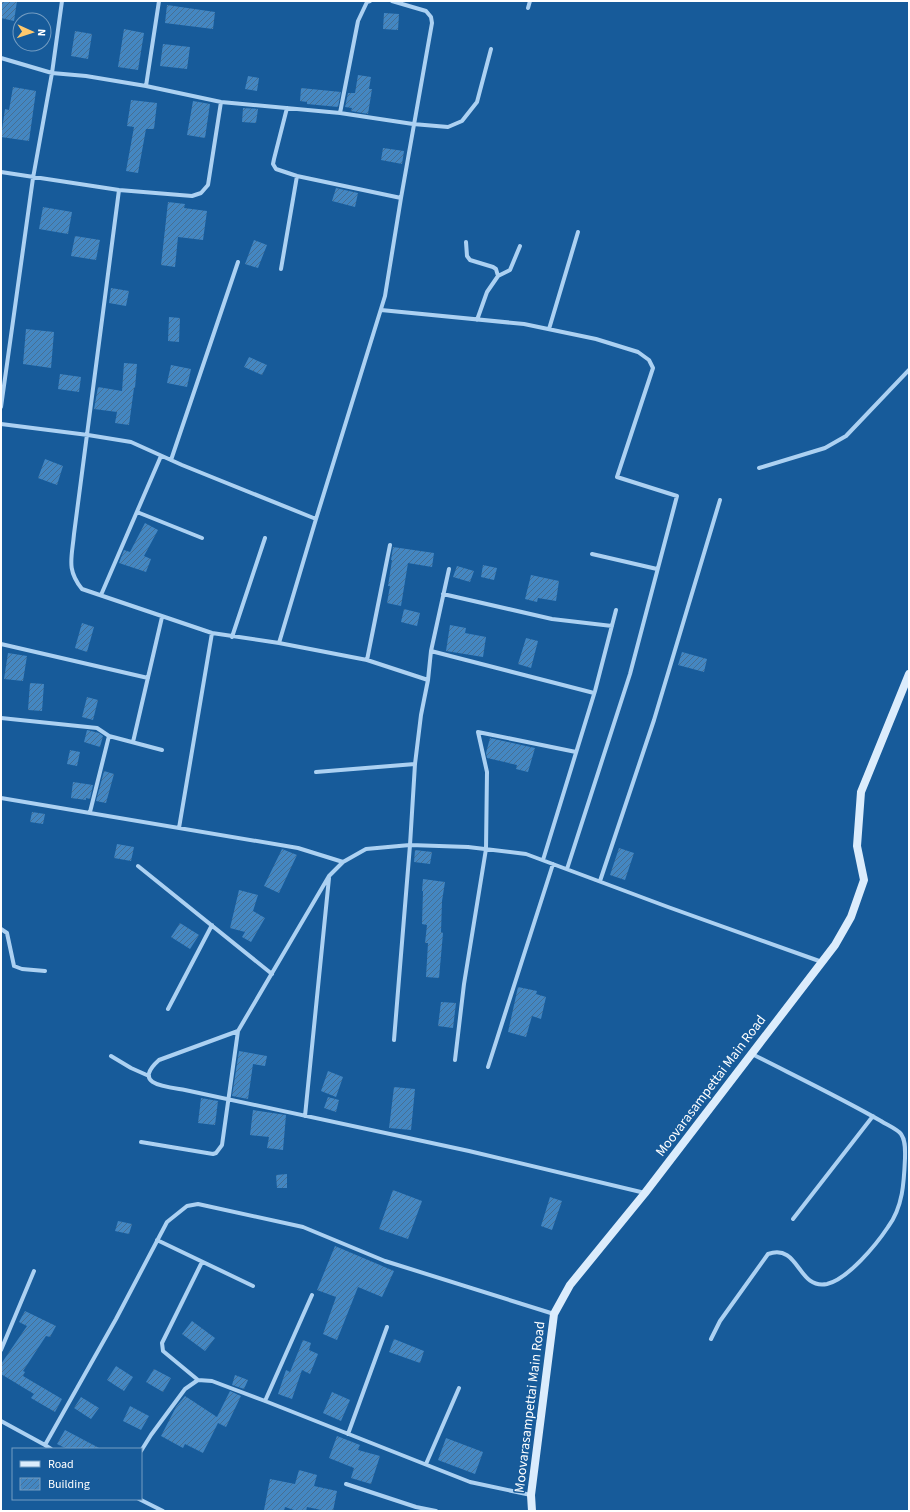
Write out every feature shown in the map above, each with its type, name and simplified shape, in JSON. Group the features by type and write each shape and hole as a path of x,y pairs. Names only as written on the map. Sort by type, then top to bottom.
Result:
{"street":[{"path":"1,407 33,178 52,73 62,1"},
{"path":"146,86 159,1"},
{"path":"340,113 358,21 368,1"},
{"path":"279,643 385,296 400,198 432,23 432,17 426,11 392,1"},
{"path":"528,8 530,1"},
{"path":"1,58 52,73 86,76 146,86 221,102 340,113 413,124 448,127 462,121 477,102 491,49"},
{"path":"1,172 120,190 192,196 202,193 208,185 221,102"},
{"path":"287,108 274,159 276,169 297,176 400,198"},
{"path":"282,269 297,176"},
{"path":"120,190 71,568 74,580 82,589 212,633 279,643 367,660 428,680"},
{"path":"549,329 578,232"},
{"path":"466,242 467,256 470,260 493,267 496,269 498,276"},
{"path":"477,320 487,292 498,276 510,270 520,246"},
{"path":"171,460 238,262"},
{"path":"380,310 524,324 549,329 596,339 638,352 649,360 653,368 617,477 677,496 630,674 567,869"},
{"path":"759,468 825,448 846,436 909,370"},
{"path":"1,424 131,442 161,456 316,519"},
{"path":"101,595 161,456"},
{"path":"600,881 654,720 720,500"},
{"path":"137,512 202,538"},
{"path":"232,637 265,538"},
{"path":"367,660 390,545"},
{"path":"592,554 658,569"},
{"path":"394,1040 420,715 428,680 431,651 449,568"},
{"path":"443,594 552,619 612,626"},
{"path":"543,860 594,693 616,610"},
{"path":"133,742 162,617"},
{"path":"179,828 212,633"},
{"path":"1,644 148,678"},
{"path":"431,651 594,693"},
{"name":"Moovarasampettai Main Road","path":"532,1511 531,1495 554,1314 570,1285 645,1193 835,945 851,917 864,880 857,846 861,792 909,674"},
{"path":"1,718 97,728 108,736 162,750"},
{"path":"455,1060 464,984 486,849 487,772 478,732 576,752"},
{"path":"90,812 108,736"},
{"path":"316,772 415,764"},
{"path":"1,798 298,848 343,862"},
{"path":"141,1142 213,1154 216,1153 222,1145 238,1031 329,876 343,862 366,848 410,844 468,847 526,854 668,908 822,962"},
{"path":"488,1067 553,864"},
{"path":"138,866 272,974"},
{"path":"305,1116 329,876"},
{"path":"168,1009 212,925"},
{"path":"1,930 6,933 14,966 22,969 44,971"},
{"path":"149,1076 152,1067 159,1060 238,1031"},
{"path":"711,1339 720,1321 768,1254 776,1251 784,1253 790,1257 812,1283 817,1285 828,1284 840,1278 877,1244 898,1210 902,1193 905,1152 904,1140 901,1133 873,1116 752,1053"},
{"path":"111,1056 131,1068 149,1076 151,1081 156,1085 469,1151 645,1193"},
{"path":"793,1219 873,1116"},
{"path":"45,1445 116,1319 167,1222 187,1206 198,1204 303,1227 385,1261 554,1314"},
{"path":"157,1240 253,1286"},
{"path":"202,1262 162,1343 163,1351 198,1380 212,1382 265,1401 470,1482 531,1495"},
{"path":"1,1350 34,1271"},
{"path":"265,1401 312,1295"},
{"path":"348,1434 387,1327"},
{"path":"142,1449 151,1435 186,1389 198,1380"},
{"path":"426,1464 459,1388"},
{"path":"1,1421 50,1448"},
{"path":"346,1484 416,1507 436,1511"},
{"path":"141,1500 163,1511"}],"building":[{"path":"1,1 17,1 15,12 12,12 12,21 1,18"},
{"path":"167,5 215,12 213,29 165,23"},
{"path":"384,13 399,14 398,30 383,29"},
{"path":"124,29 144,33 138,70 118,67"},
{"path":"75,31 92,34 88,59 71,56"},
{"path":"163,44 190,47 187,69 160,66"},
{"path":"358,75 371,77 369,89 372,89 368,114 351,111 352,108 345,107 348,93 355,93"},
{"path":"248,76 259,78 257,91 245,89"},
{"path":"13,87 36,91 29,141 1,137 5,109 9,110"},
{"path":"301,88 341,92 338,107 307,104 307,102 300,101"},
{"path":"131,100 157,103 154,129 146,129 138,173 126,171 134,127 127,126"},
{"path":"193,101 210,104 205,138 187,135"},
{"path":"243,108 258,109 256,123 242,122"},
{"path":"383,148 404,151 402,164 381,160"},
{"path":"336,188 358,193 355,207 332,201"},
{"path":"168,202 185,204 184,208 207,211 203,240 178,237 175,267 161,265"},
{"path":"43,207 72,212 68,234 39,229"},
{"path":"75,236 100,240 96,260 71,256"},
{"path":"254,240 267,245 258,268 245,264"},
{"path":"111,288 129,291 126,306 109,303"},
{"path":"169,317 180,318 179,342 168,341"},
{"path":"26,329 54,332 51,368 23,364"},
{"path":"249,357 267,365 262,375 244,367"},
{"path":"124,363 137,364 129,425 115,423 117,412 94,409 98,387 122,391"},
{"path":"171,365 191,369 187,387 167,383"},
{"path":"60,374 81,377 79,392 58,389"},
{"path":"45,459 63,466 57,485 38,478"},
{"path":"145,523 158,530 144,556 151,559 146,572 119,563 124,550 130,552"},
{"path":"393,547 434,553 432,567 408,563 401,606 387,603"},
{"path":"483,565 497,568 494,580 481,577"},
{"path":"457,566 474,571 470,582 453,577"},
{"path":"531,575 559,581 556,601 538,598 537,602 525,599"},
{"path":"404,609 420,613 417,626 401,622"},
{"path":"82,623 94,627 87,652 75,648"},
{"path":"450,625 466,628 465,633 486,637 483,657 446,651"},
{"path":"526,638 538,641 531,668 518,664"},
{"path":"682,652 707,659 704,672 678,665"},
{"path":"8,653 27,656 23,681 4,679"},
{"path":"30,683 44,684 42,711 28,710"},
{"path":"87,697 98,700 93,720 82,717"},
{"path":"87,730 99,733 103,736 100,747 84,742"},
{"path":"490,738 535,748 528,772 516,769 517,765 487,758 486,753"},
{"path":"70,750 80,752 77,766 67,764"},
{"path":"104,771 114,774 106,803 96,801"},
{"path":"73,782 93,785 90,799 86,798 86,800 71,798"},
{"path":"32,812 45,814 43,824 30,822"},
{"path":"117,844 134,847 131,861 114,858"},
{"path":"619,848 634,853 625,880 610,875"},
{"path":"282,849 297,855 279,893 264,886"},
{"path":"415,850 432,852 430,864 414,862"},
{"path":"423,879 445,882 442,901 441,932 443,933 439,978 426,977 428,943 425,943 427,925 422,924"},
{"path":"239,890 258,895 253,911 265,918 251,942 242,937 245,932 230,928"},
{"path":"180,923 199,935 190,949 171,937"},
{"path":"518,987 537,991 536,994 546,997 541,1019 532,1016 526,1037 508,1032"},
{"path":"441,1002 456,1003 453,1028 438,1026"},
{"path":"239,1051 267,1056 265,1066 253,1064 248,1099 232,1096"},
{"path":"328,1071 343,1077 336,1097 321,1091"},
{"path":"394,1087 415,1089 411,1130 389,1128"},
{"path":"328,1097 339,1100 336,1112 324,1108"},
{"path":"201,1098 218,1101 215,1125 198,1123"},
{"path":"253,1110 286,1115 283,1150 267,1148 269,1137 250,1135"},
{"path":"287,1174 287,1188 277,1188 276,1175"},
{"path":"393,1190 422,1201 408,1239 379,1229"},
{"path":"550,1197 562,1201 552,1230 541,1226"},
{"path":"118,1221 132,1224 129,1234 115,1231"},
{"path":"335,1246 394,1271 382,1297 358,1287 337,1340 323,1334 336,1297 317,1290"},
{"path":"25,1311 56,1326 50,1337 46,1336 23,1371 25,1372 23,1376 62,1399 55,1412 31,1398 34,1394 1,1374 1,1364 27,1326 19,1322"},
{"path":"192,1321 215,1338 205,1351 182,1334"},
{"path":"394,1339 424,1351 420,1363 389,1352"},
{"path":"303,1340 311,1343 309,1350 318,1354 310,1374 302,1370 292,1399 278,1394 286,1370 290,1372"},
{"path":"116,1366 133,1377 124,1391 107,1380"},
{"path":"154,1369 171,1378 163,1392 146,1382"},
{"path":"235,1375 248,1380 244,1389 232,1385"},
{"path":"230,1391 241,1396 226,1427 218,1423 203,1453 185,1444 183,1448 161,1436 176,1407 185,1396 217,1417"},
{"path":"332,1392 350,1400 341,1421 323,1413"},
{"path":"81,1397 99,1408 91,1419 74,1408"},
{"path":"130,1406 149,1416 141,1430 123,1421"},
{"path":"65,1430 99,1448 65,1448 57,1444"},
{"path":"337,1436 360,1445 358,1450 380,1456 371,1484 351,1478 354,1468 329,1458"},
{"path":"446,1438 483,1452 475,1474 438,1460"},
{"path":"299,1470 317,1475 314,1486 337,1491 333,1511 307,1507 306,1511 297,1511 285,1507 284,1511 264,1510 270,1479 295,1484"}]}
